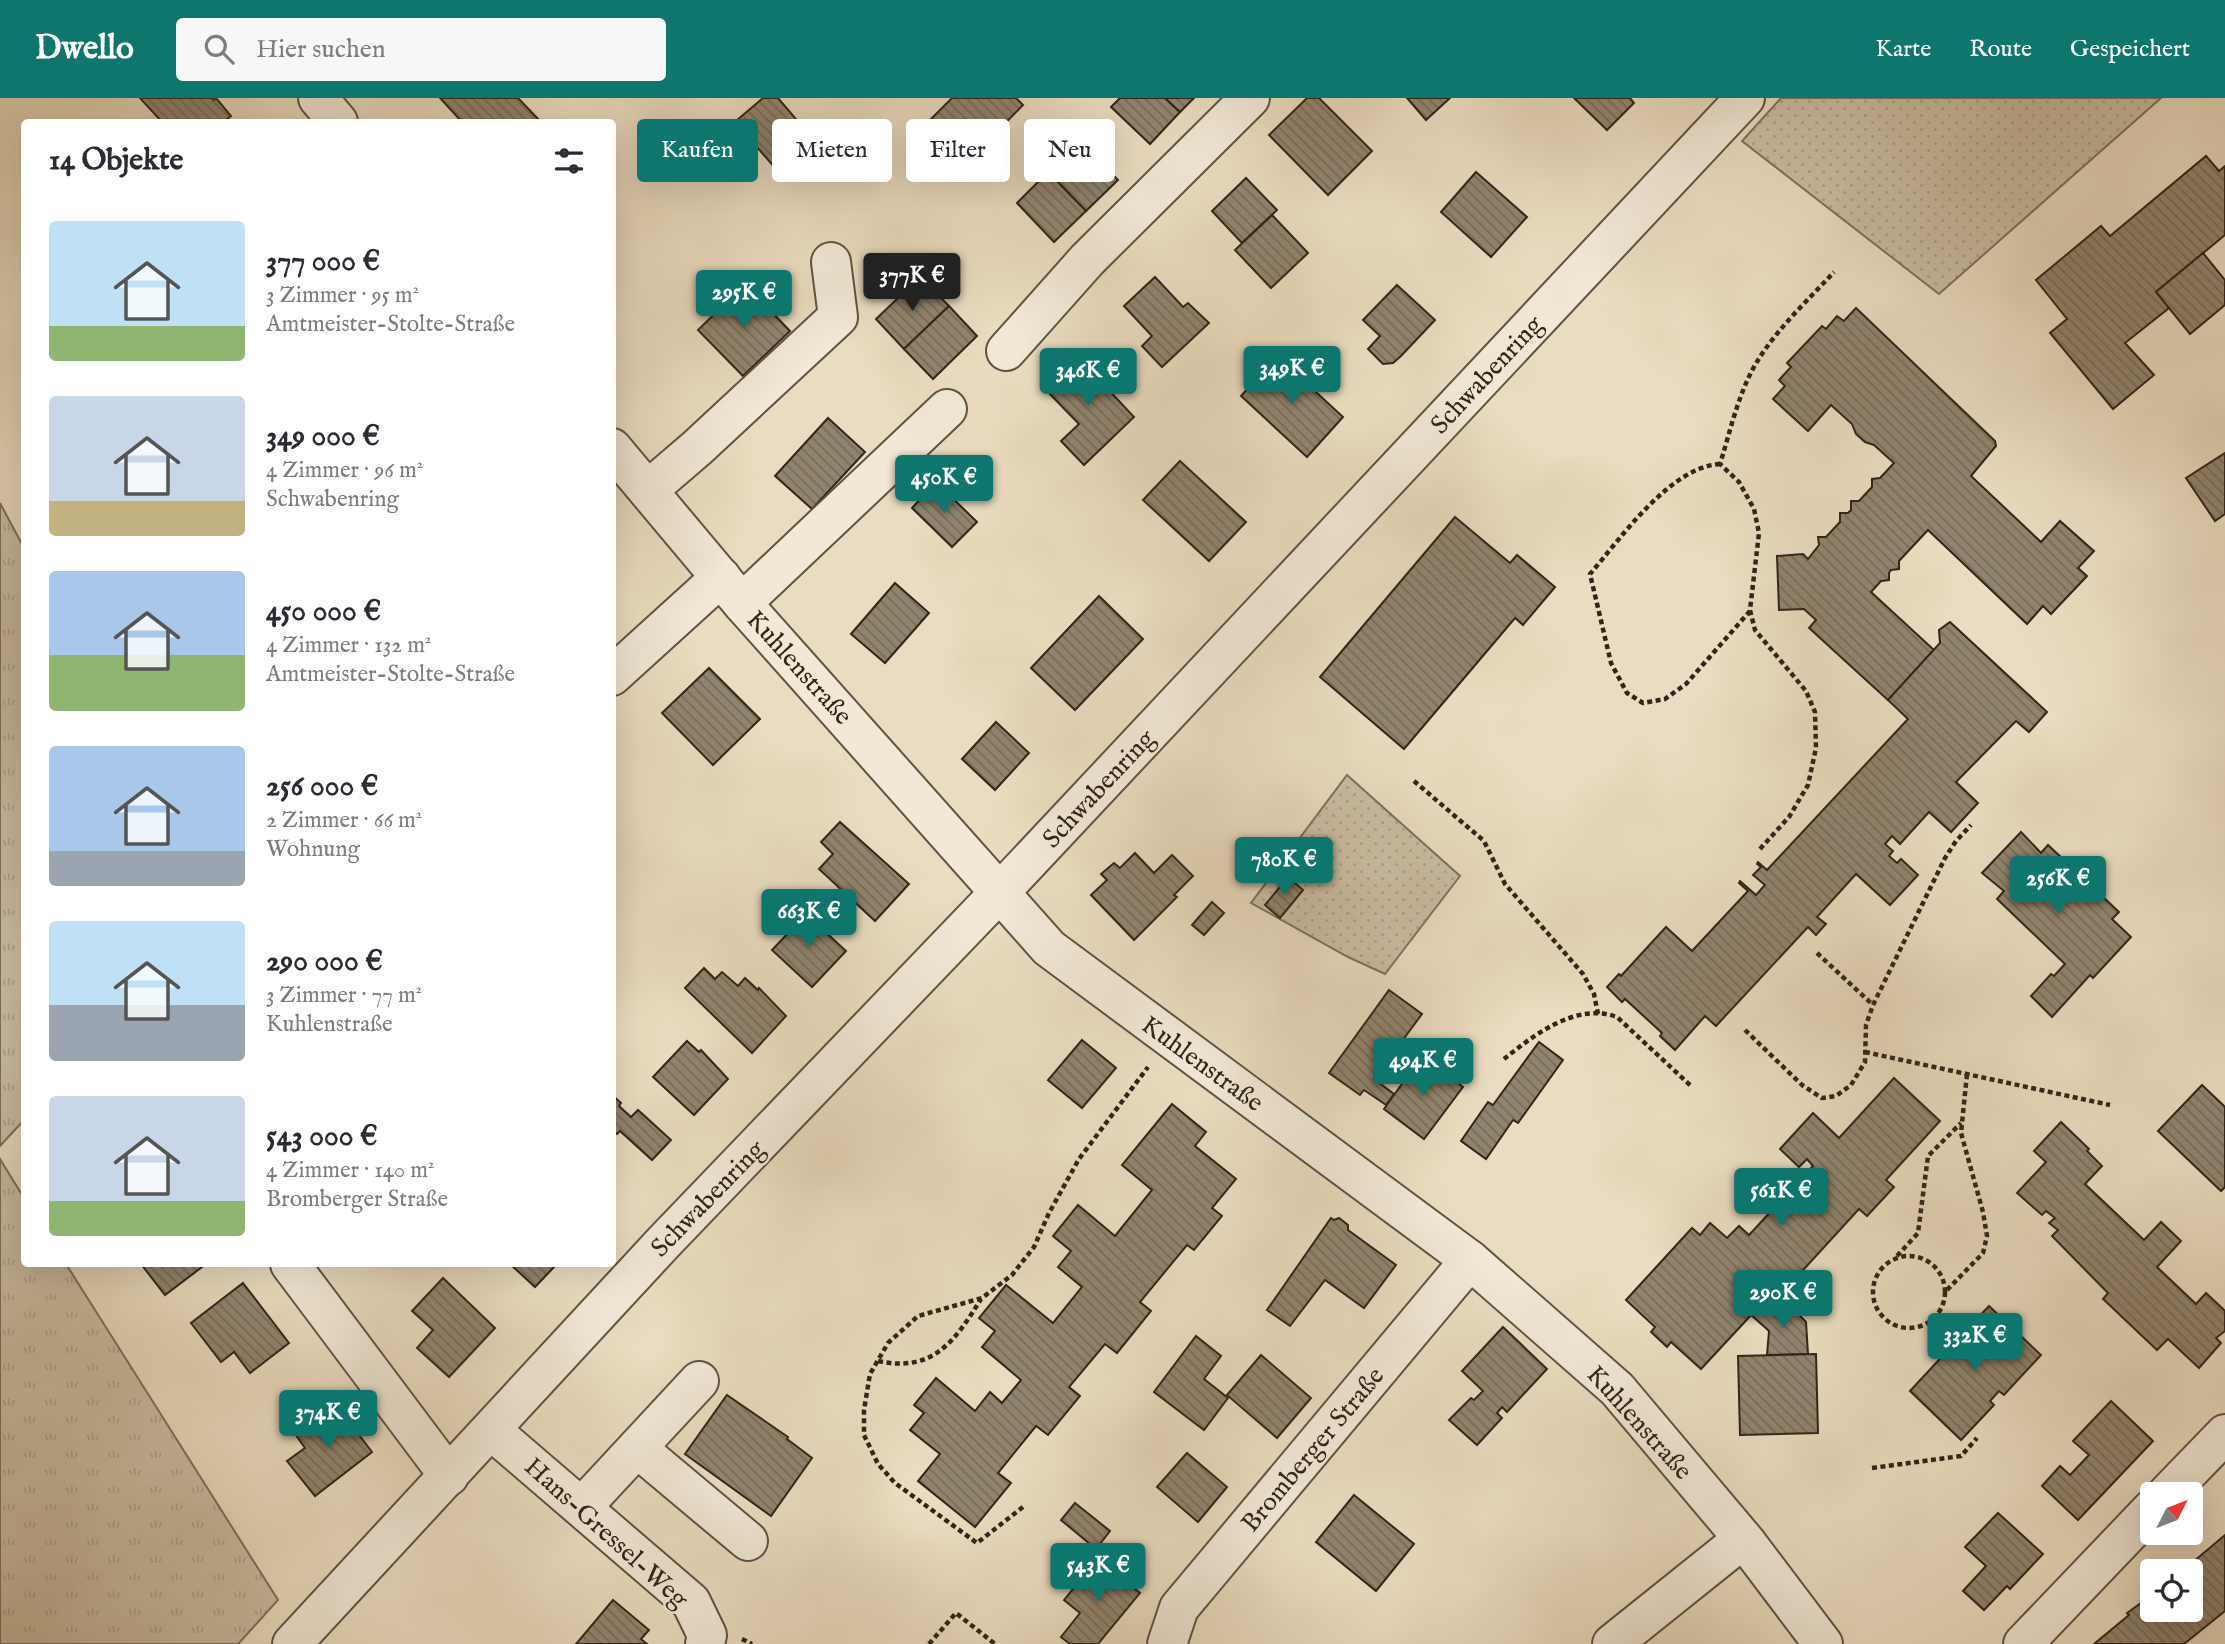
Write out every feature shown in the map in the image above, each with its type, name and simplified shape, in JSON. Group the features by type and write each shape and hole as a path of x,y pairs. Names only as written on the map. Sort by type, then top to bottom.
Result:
{"street":[{"path":"318,98 336,119"},
{"path":"1006,351 1087,260 1250,98"},
{"name":"Schwabenring","path":"292,1644 663,1243 1000,892 1745,98"},
{"path":"648,490 838,317 831,262"},
{"path":"616,673 732,590 947,409"},
{"name":"Kuhlenstraße","path":"616,453 732,590 1049,948 1470,1260 1617,1389 1743,1539 1823,1644"},
{"name":"Bromberger Straße","path":"1167,1644 1179,1608 1470,1260"},
{"path":"292,1267 449,1476"},
{"path":"582,1507 699,1381"},
{"name":"Hans-Gressel-Weg","path":"491,1430 691,1602 707,1635 705,1644"},
{"path":"2179,1482 2225,1434"},
{"path":"637,1448 748,1541"},
{"path":"2023,1644 2140,1522"},
{"path":"1612,1644 1743,1539"}],"path":[{"path":"1720,464 1740,401 1759,359 1791,318 1835,272"},
{"path":"1750,610 1686,684 1665,699 1643,703 1627,693 1611,663 1590,574 1657,497 1688,474 1709,465 1720,464 1739,482 1754,509 1759,533 1750,610 1755,630 1806,691 1815,712 1816,748 1808,785 1789,817 1760,849"},
{"path":"1414,782 1483,841 1505,884 1583,974 1594,994 1598,1014"},
{"path":"1745,1030 1802,1085 1822,1098 1836,1096 1852,1085 1865,1062 1866,1026 1873,1005 1945,858 1971,825"},
{"path":"1817,953 1873,1005"},
{"path":"1504,1059 1536,1033 1563,1021 1607,1013 1617,1017 1691,1086"},
{"path":"878,1361 894,1364 916,1362 940,1351 961,1332 982,1298 1012,1275 1034,1247 1049,1213 1079,1159 1169,1039"},
{"path":"1865,1052 2110,1105"},
{"path":"1962,1121 1928,1156 1918,1233 1878,1272 1871,1294 1880,1315 1900,1328 1923,1327 1941,1313 1947,1290 1983,1253 1987,1236 1983,1212 1961,1133 1967,1074"},
{"path":"1896,1257 1919,1256 1939,1268 1947,1290"},
{"path":"982,1298 918,1316 888,1343 870,1374 864,1410 864,1436 878,1464 895,1483 977,1543 1023,1507"},
{"path":"1872,1468 1961,1456 1978,1438"},
{"path":"929,1644 956,1613 995,1644"}],"green space":[{"path":"1781,98 2161,98 1939,294 1742,141"},
{"path":"0,503 21,542 21,1123 0,1146"},
{"path":"1347,775 1460,876 1385,974 1348,957 1251,903"},
{"path":"0,1159 21,1193 21,1267 68,1267 278,1600 238,1644 0,1644"}],"building":[{"path":"140,98 216,98 231,116 227,119 159,119"},
{"path":"440,98 518,98 538,119 459,119"},
{"path":"763,98 778,98 796,119 772,119 772,164 758,148 758,119 738,119"},
{"path":"952,98 1016,98 1023,105 1009,119 931,119"},
{"path":"1120,98 1165,98 1180,112 1150,144 1111,107"},
{"path":"1165,98 1194,98 1180,112"},
{"path":"1307,98 1319,98 1372,151 1328,195 1269,135"},
{"path":"1407,98 1450,98 1426,120"},
{"path":"1574,98 1630,98 1634,103 1607,130"},
{"path":"2206,156 2219,171 2225,166 2225,235 2156,292 2169,308 2125,343 2154,375 2113,409 2050,333 2067,319 2036,280 2101,226 2110,236"},
{"path":"1476,172 1527,217 1491,257 1441,212"},
{"path":"1115,177 1118,180 1086,211 1058,182 1115,182"},
{"path":"1246,178 1277,210 1242,243 1212,211"},
{"path":"1038,182 1058,182 1086,211 1054,242 1017,203"},
{"path":"1272,215 1308,253 1271,288 1235,250"},
{"path":"2203,253 2225,280 2225,305 2190,334 2156,292"},
{"path":"920,277 949,306 904,349 876,319"},
{"path":"1155,277 1183,307 1188,303 1209,323 1162,367 1142,346 1152,336 1124,306"},
{"path":"745,284 790,331 743,376 698,330"},
{"path":"1397,285 1435,320 1393,363 1383,364 1368,349 1380,336 1363,320"},
{"path":"949,306 977,336 933,379 904,349"},
{"path":"1856,308 1995,441 1996,446 1971,476 2041,542 2060,521 2094,551 2078,568 2087,576 2051,614 2043,606 2027,624 1928,530 1899,561 1899,569 1891,570 1889,580 1881,581 1871,592 1934,650 1888,700 1809,628 1816,620 1804,609 1779,610 1777,556 1803,554 1808,559 1819,545 1818,537 1826,537 1840,522 1840,513 1848,513 1851,510 1851,501 1859,501 1872,487 1872,479 1880,478 1894,463 1874,445 1865,442 1856,434 1852,424 1831,405 1808,431 1773,399 1785,386 1779,380 1791,367 1787,363 1822,326 1826,329 1837,316 1844,321"},
{"path":"1079,353 1134,417 1084,465 1061,441 1079,424 1043,387"},
{"path":"1277,356 1343,417 1307,457 1241,396"},
{"path":"828,418 865,452 812,509 775,476"},
{"path":"2225,453 2225,514 2215,521 2186,478"},
{"path":"1180,461 1246,522 1209,561 1143,500"},
{"path":"936,482 977,522 952,547 912,508"},
{"path":"1455,517 1510,563 1517,555 1555,587 1523,625 1515,618 1404,749 1320,677"},
{"path":"895,583 929,613 885,663 851,634"},
{"path":"1099,596 1143,639 1075,710 1031,668"},
{"path":"1950,622 2047,712 2029,732 2016,721 1956,782 1978,803 1951,832 1929,812 1900,844 1892,836 1885,844 1893,851 1889,856 1897,863 1901,859 1918,875 1890,905 1856,874 1817,917 1826,924 1816,935 1808,927 1716,1026 1705,1016 1675,1050 1660,1036 1662,1033 1625,999 1622,1002 1607,987 1619,974 1621,976 1666,927 1692,951 1748,891 1740,881 1756,895 1765,885 1753,875 1761,867 1758,862 1767,870 1908,719 1888,700 1940,643 1939,630"},
{"path":"709,668 760,719 713,765 662,713"},
{"path":"996,722 1029,753 995,790 962,759"},
{"path":"840,822 909,884 875,921 819,869 833,854 821,842"},
{"path":"2021,832 2041,853 2048,845 2119,912 2112,919 2131,937 2093,978 2090,975 2052,1017 2031,996 2051,974 2054,976 2065,964 1997,899 2004,891 1982,873"},
{"path":"1135,853 1154,873 1172,855 1193,876 1174,895 1177,897 1134,940 1091,895 1107,880 1101,874 1114,863 1120,868"},
{"path":"1288,877 1303,890 1280,918 1265,905"},
{"path":"1212,902 1224,913 1204,935 1192,925"},
{"path":"813,907 825,918 818,925 846,951 812,987 772,950"},
{"path":"704,968 715,979 722,972 738,986 745,978 758,990 759,988 786,1016 752,1053 685,988"},
{"path":"1389,990 1422,1014 1374,1079 1394,1094 1386,1105 1364,1090 1360,1095 1329,1073"},
{"path":"1082,1040 1116,1068 1082,1108 1048,1080"},
{"path":"687,1041 699,1052 701,1050 728,1079 694,1115 653,1077"},
{"path":"1539,1042 1563,1060 1518,1123 1513,1120 1486,1159 1461,1141 1488,1102 1493,1105"},
{"path":"1422,1056 1463,1087 1424,1139 1384,1109"},
{"path":"1894,1078 1940,1121 1886,1180 1894,1187 1867,1216 1859,1209 1783,1292 1779,1288 1768,1301 1766,1299 1701,1369 1671,1342 1667,1347 1651,1332 1655,1327 1626,1300 1692,1228 1700,1235 1710,1223 1727,1238 1739,1226 1749,1235 1813,1166 1807,1159 1799,1167 1780,1149 1813,1113 1839,1138"},
{"path":"2202,1085 2225,1107 2225,1187 2221,1191 2158,1131"},
{"path":"616,1099 621,1103 619,1106 631,1117 638,1110 671,1140 652,1160 620,1131 617,1134"},
{"path":"1172,1104 1206,1132 1195,1146 1236,1179 1212,1208 1222,1216 1194,1250 1187,1245 1140,1302 1151,1311 1117,1353 1105,1344 1069,1387 1080,1396 1048,1435 1036,1426 998,1473 1011,1483 975,1527 918,1481 940,1454 910,1430 924,1413 914,1405 936,1378 975,1411 990,1392 1002,1403 1021,1380 982,1347 995,1331 979,1318 1006,1285 1053,1323 1082,1287 1058,1267 1071,1251 1053,1236 1078,1205 1115,1236 1152,1190 1122,1165"},
{"path":"2061,1122 2102,1166 2085,1184 2144,1240 2161,1222 2181,1241 2157,1267 2196,1304 2206,1293 2225,1311 2225,1331 2216,1338 2221,1343 2199,1368 2168,1339 2157,1350 2103,1299 2108,1293 2052,1236 2058,1230 2049,1223 2055,1218 2046,1211 2042,1215 2017,1193 2046,1162 2034,1151"},
{"path":"1331,1218 1339,1218 1348,1225 1348,1230 1396,1265 1364,1308 1325,1280 1290,1326 1267,1310"},
{"path":"143,1267 202,1267 165,1295"},
{"path":"513,1267 554,1267 535,1287"},
{"path":"443,1278 495,1328 449,1377 417,1348 433,1330 412,1311"},
{"path":"243,1283 289,1343 250,1373 234,1352 221,1362 191,1323"},
{"path":"1766,1299 1783,1316 1791,1307 1806,1322 1808,1354 1767,1355 1769,1331 1751,1315"},
{"path":"1989,1306 2041,1355 2004,1395 1999,1391 1990,1401 1994,1405 1961,1440 1910,1391"},
{"path":"1503,1327 1547,1369 1507,1412 1502,1407 1497,1413 1502,1418 1477,1445 1449,1420 1471,1398 1474,1400 1483,1391 1462,1371"},
{"path":"1196,1336 1221,1356 1204,1379 1228,1398 1204,1430 1154,1392"},
{"path":"1816,1354 1818,1433 1740,1435 1738,1356"},
{"path":"1261,1355 1311,1398 1277,1438 1227,1395"},
{"path":"727,1395 788,1437 787,1439 812,1458 771,1516 685,1454"},
{"path":"2111,1401 2153,1441 2078,1520 2042,1486 2060,1466 2070,1475 2089,1455 2073,1441"},
{"path":"335,1403 372,1452 315,1496 287,1461 305,1448 295,1434"},
{"path":"1187,1453 1227,1487 1198,1522 1157,1487"},
{"path":"1354,1495 1414,1544 1376,1591 1316,1542"},
{"path":"1075,1503 1110,1531 1096,1549 1061,1520"},
{"path":"1998,1513 2043,1554 2010,1589 2007,1586 1984,1610 1963,1591 1986,1566 1965,1547"},
{"path":"2225,1535 2225,1611 2184,1644 2094,1644 2140,1604 2140,1622 2203,1622 2203,1559 2196,1559"},
{"path":"1105,1554 1120,1566 1115,1573 1140,1593 1098,1644 1070,1644 1061,1637 1080,1613 1064,1600 1097,1559 1100,1561"},
{"path":"613,1600 649,1630 641,1639 647,1644 576,1644"}]}
